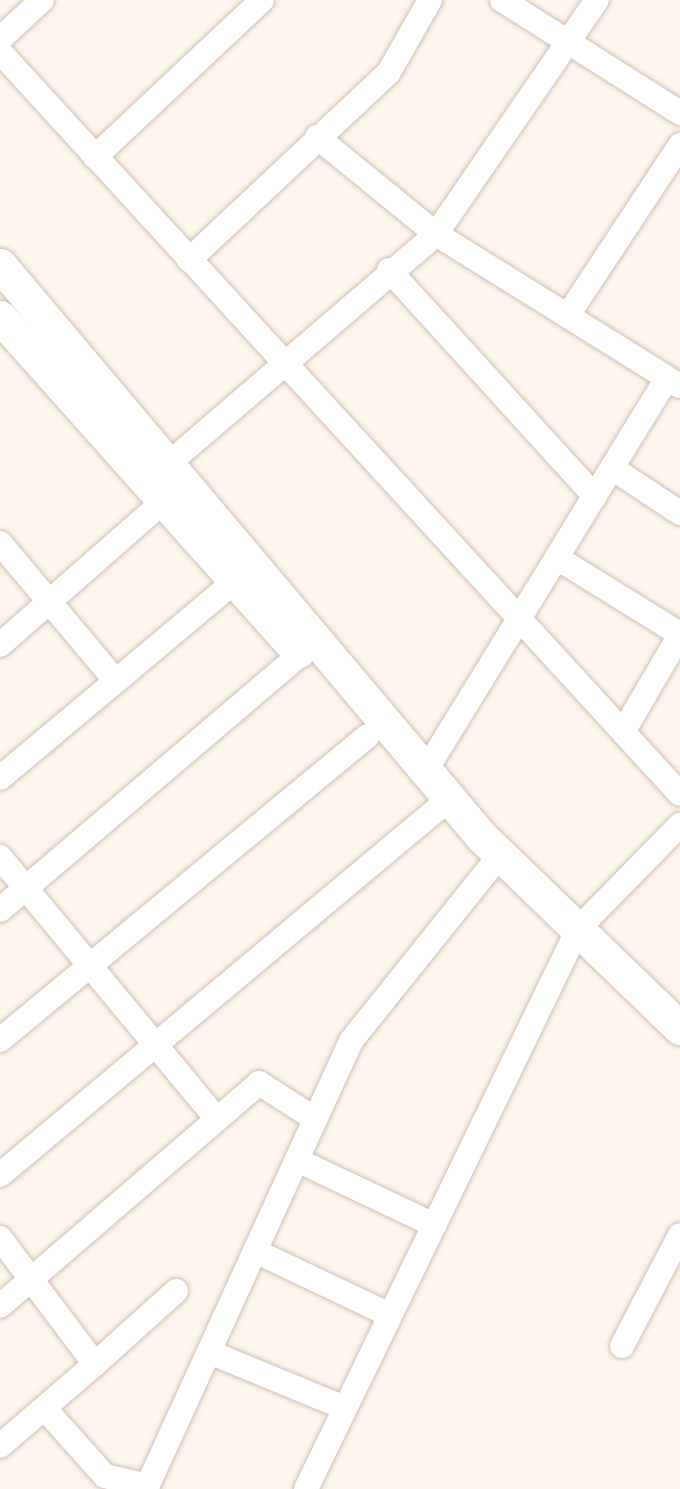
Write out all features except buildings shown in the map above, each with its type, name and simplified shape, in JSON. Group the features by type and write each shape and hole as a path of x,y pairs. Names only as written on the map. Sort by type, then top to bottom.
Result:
{"street":[{"path":"0,38 42,0"},
{"path":"95,157 262,0"},
{"path":"189,260 388,72 430,0"},
{"path":"502,0 680,113"},
{"path":"0,645 51,604 172,483 284,363 389,270 436,234 597,0"},
{"path":"0,52 680,793"},
{"path":"317,137 436,234 570,312 673,382 612,468 426,770"},
{"path":"570,312 680,145"},
{"path":"0,265 172,483 309,647 426,770 481,836 680,1053"},
{"path":"389,270 595,496"},
{"path":"0,317 172,483 234,582 309,647 368,736 489,869 574,937 680,1028"},
{"path":"612,468 680,513"},
{"path":"0,543 116,681"},
{"path":"557,558 680,634 623,732"},
{"path":"0,778 234,582"},
{"path":"0,909 309,647"},
{"path":"0,1040 368,736"},
{"path":"0,1175 153,1042 436,810"},
{"path":"306,1489 574,937 680,825"},
{"path":"0,857 217,1119"},
{"path":"45,1409 98,1482 147,1487 351,1041 489,869"},
{"path":"0,1306 259,1083 315,1119"},
{"path":"297,1160 434,1225"},
{"path":"622,1346 680,1235"},
{"path":"0,1238 95,1364"},
{"path":"255,1251 390,1315"},
{"path":"0,1446 177,1292"},
{"path":"209,1352 345,1408"}]}
